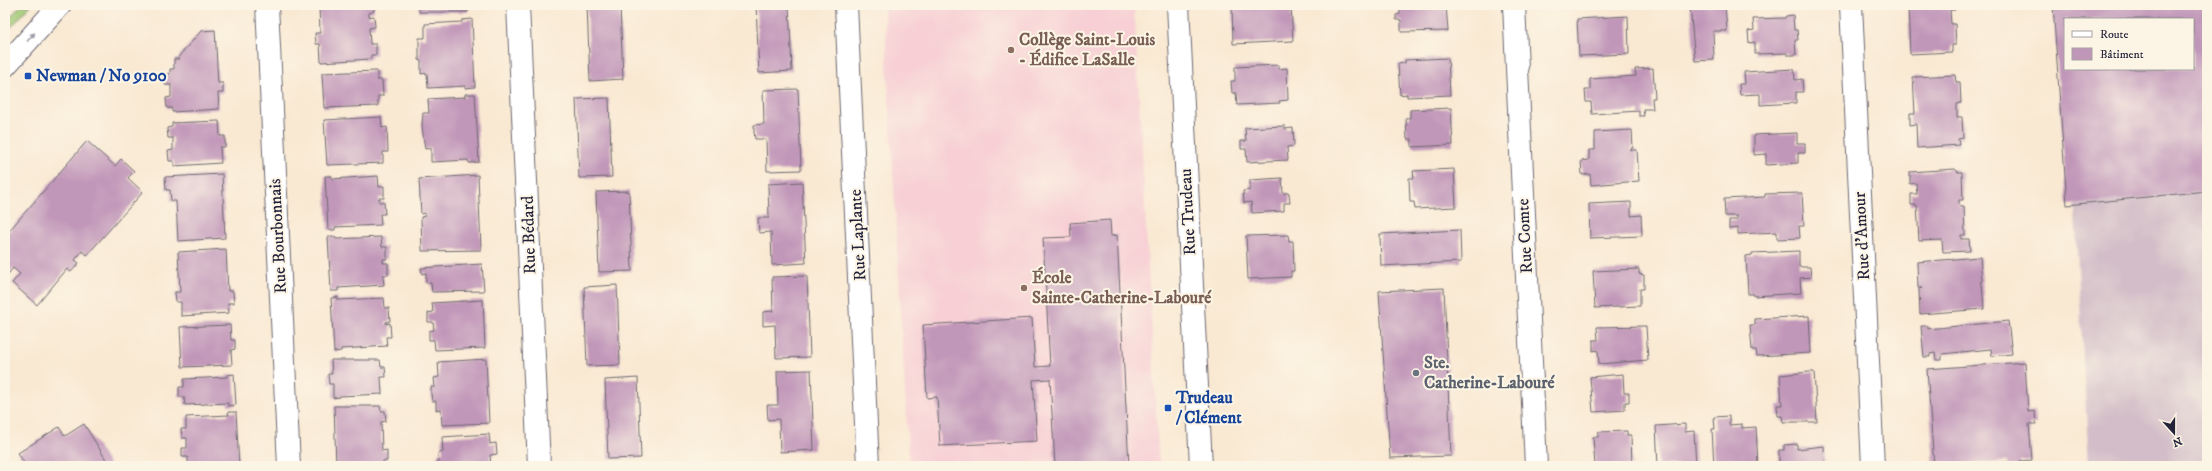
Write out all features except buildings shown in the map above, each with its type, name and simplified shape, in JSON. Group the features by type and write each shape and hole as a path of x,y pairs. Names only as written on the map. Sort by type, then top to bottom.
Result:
{"street":[{"path":"5,66 60,5"},
{"name":"Rue Bourbonnais","path":"267,5 289,466"},
{"name":"Rue Bédard","path":"518,5 539,466"},
{"name":"Rue Laplante","path":"846,5 868,466"},
{"name":"Rue Trudeau","path":"1178,5 1200,466"},
{"name":"Rue Comte","path":"1514,5 1536,466"},
{"name":"Rue d'Amour","path":"1851,5 1873,466"}],"shaded area":[{"name":"École Sainte-Catherine-Labouré","path":"884,5 1134,5 1159,466 909,466"},
{"path":"2063,5 2207,5 2207,466 2089,466 2067,70 2194,70 2194,18 2065,18"}],"green space":[{"path":"21,5 31,5 5,34 5,23"}],"place":[{"name":"Collège Saint-Louis - Édifice LaSalle","path":"1011,50"},
{"name":"Newman / No 9100","path":"28,76"},
{"name":"École Sainte-Catherine-Labouré","path":"1024,288"},
{"name":"Ste. Catherine-Labouré","path":"1416,373"},
{"name":"Trudeau / Clément","path":"1168,408"}]}
